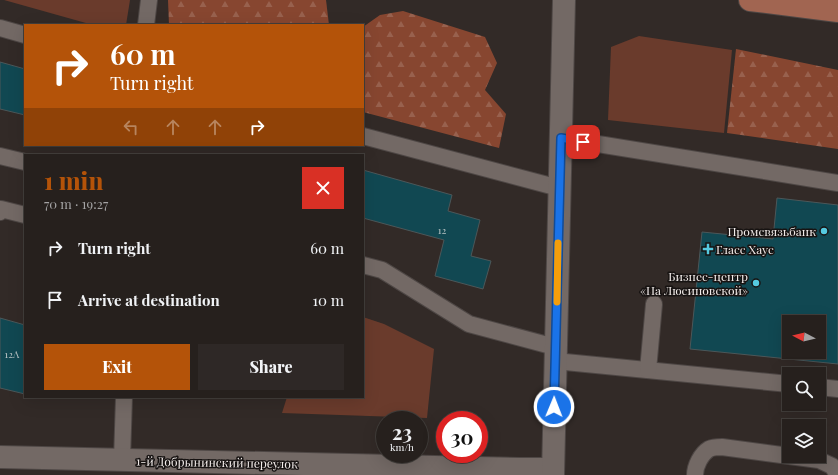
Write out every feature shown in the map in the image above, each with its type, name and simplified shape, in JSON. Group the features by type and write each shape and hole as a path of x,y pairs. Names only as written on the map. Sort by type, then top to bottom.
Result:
{"main road":[{"path":"750,0 838,11"}],"street":[{"path":"553,472 564,0"},
{"name":"1-й Добрынинский переулок","path":"0,457 520,469 553,472"}],"lane":[{"path":"146,24 149,0"},
{"path":"0,28 24,35"},
{"path":"364,136 559,188"},
{"path":"561,138 838,183"},
{"path":"0,156 24,162"},
{"path":"0,212 1,209 24,215"},
{"path":"364,265 382,270 468,324 555,354 648,370 782,383"},
{"path":"648,370 654,304"},
{"path":"826,388 838,389"},
{"path":"122,460 124,398"},
{"path":"695,475 695,470 701,458 709,449 722,447 819,460 832,466 838,475"}],"shaded area":[{"path":"4,0 130,0 126,24 89,24"},
{"path":"639,36 732,50 724,133 608,120 611,47"},
{"path":"364,317 384,324 434,349 428,411 376,411 376,416 282,413 287,398 364,398"}],"green space":[{"path":"168,0 326,0 329,24 169,24"},
{"path":"403,11 485,37 497,63 485,90 506,114 499,148 364,112 364,26 380,15"},
{"path":"736,49 838,70 838,149 727,133"}],"building":[{"path":"0,62 24,69 24,115 0,109"},
{"path":"364,170 452,195 448,211 480,220 471,256 491,261 483,289 435,276 444,240 364,218"},
{"name":"Бизнес-центр «На Люсиновской»","path":"777,198 838,205 838,364 789,359 826,359 826,315 782,315 782,358 690,349 702,232 773,239"},
{"path":"0,318 24,325 24,394 0,388"}],"slow traffic":[{"path":"557,302 558,243"}],"place":[{"name":"Промсвязьбанк","path":"824,231"},
{"name":"Гласс Хаус","path":"708,249"},
{"name":"Бизнес-центр «На Люсиновской»","path":"756,283"}],"route":[{"path":"554,407 561,138 583,142"}]}
